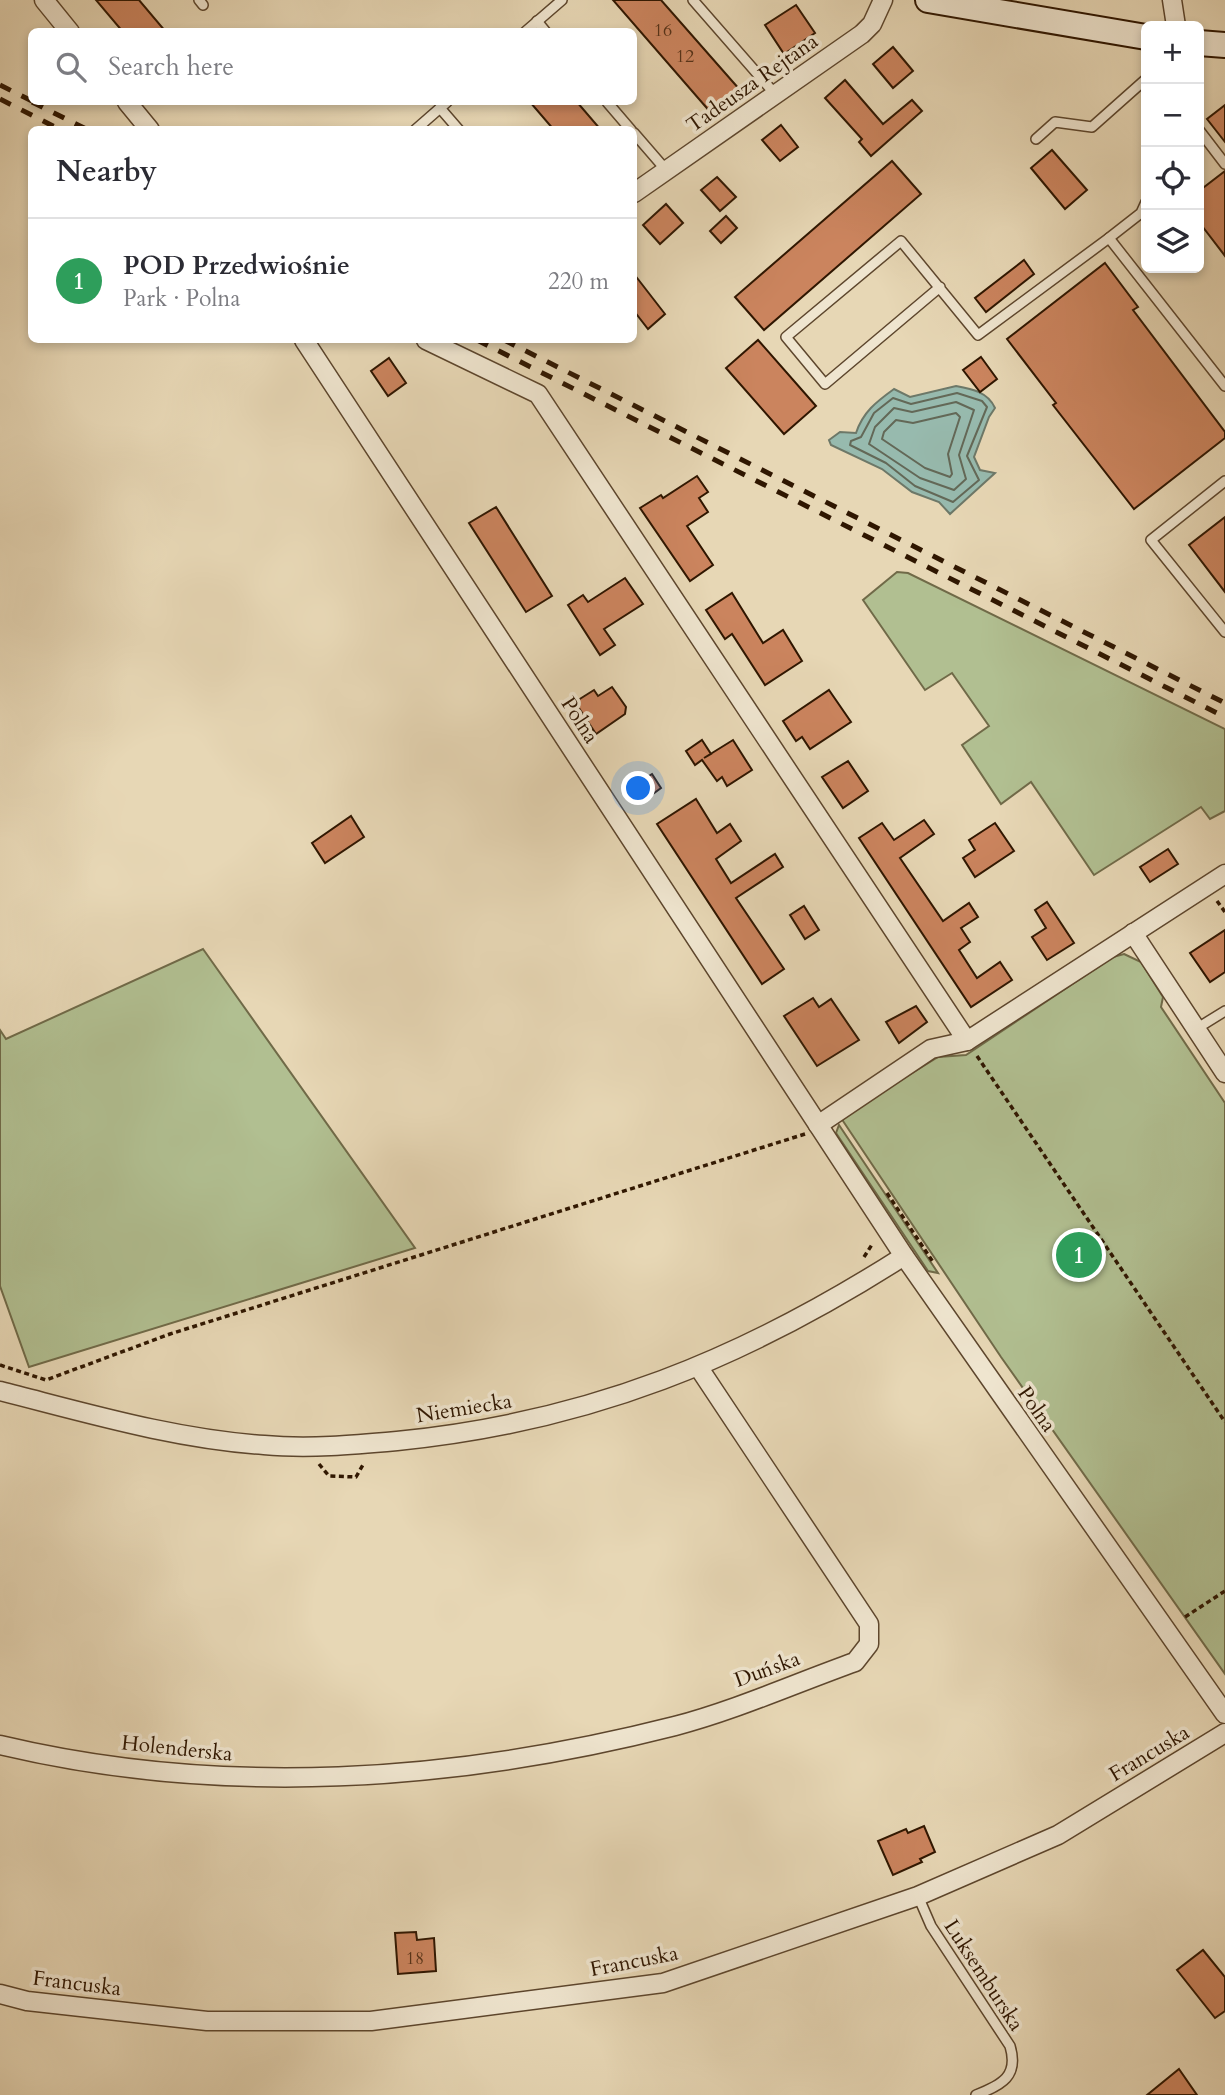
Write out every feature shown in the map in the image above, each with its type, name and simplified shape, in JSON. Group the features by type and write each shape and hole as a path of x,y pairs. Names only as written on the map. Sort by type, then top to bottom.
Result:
{"street":[{"path":"44,0 67,28"},
{"name":"Tadeusza Rejtana","path":"637,191 862,34 872,24 883,0"},
{"path":"928,0 1141,36"},
{"path":"1172,0 1175,21"},
{"path":"1204,43 1225,45"},
{"path":"129,105 147,126"},
{"name":"Polna","path":"306,343 904,1256 1225,1714"},
{"path":"432,343 538,394 970,1046"},
{"path":"818,1125 932,1049 970,1046 1133,933 1225,874"},
{"path":"1133,933 1225,1073"},
{"name":"Niemiecka","path":"0,1391 184,1436 266,1446 343,1446 430,1437 518,1423 607,1400 699,1367 786,1325 904,1256"},
{"name":"Duńska","path":"351,1778 395,1775 535,1755 677,1725 855,1662 869,1644 869,1624 699,1367"},
{"name":"Francuska","path":"0,1994 27,2001 207,2021 371,2021 663,1983 918,1896 1058,1835 1225,1733"},
{"name":"Holenderska","path":"0,1745 47,1756 211,1776 351,1778"}],"lane":[{"path":"529,28 562,0"},
{"path":"693,0 775,94"},
{"path":"537,21 543,28"},
{"path":"1036,139 1055,122 1092,127 1141,83"},
{"path":"419,126 443,105 456,126"},
{"path":"610,105 628,126"},
{"path":"637,137 666,170"},
{"path":"1204,137 1225,164"},
{"path":"940,287 825,384 786,337 901,241 940,287 978,335 1109,238 1142,210"},
{"path":"1109,238 1225,386"},
{"path":"1225,481 1151,540 1225,632"},
{"path":"1196,1029 1225,1011"},
{"name":"Luksemburska","path":"918,1896 931,1926 1010,2046 1014,2060 1010,2075 1001,2086 976,2095"}],"path":[{"path":"970,1046 1225,1422"},
{"path":"0,1366 46,1380 170,1334 808,1133 818,1125"},
{"path":"864,1258 877,1238"},
{"path":"316,1459 329,1476 356,1476 367,1457"},
{"path":"1185,1617 1225,1591"}],"green space":[{"path":"897,572 908,573 1225,729 1225,811 1210,819 1201,807 1094,875 1031,782 1001,804 962,745 989,726 952,673 925,690 863,600"},
{"path":"203,949 415,1248 29,1367 0,1286 0,1030 6,1039"},
{"path":"1124,954 1141,962 1163,997 1161,1007 1225,1103 1225,1674 1001,1357 843,1121 843,1116 938,1057 966,1055 1113,957"},
{"path":"839,1125 938,1273 928,1271 836,1133"}],"water":[{"path":"956,386 984,395 995,408 974,457 980,470 995,473 950,514 939,502 912,492 882,469 831,445 829,440 840,432 856,433 871,408 894,389 910,397"}],"building":[{"path":"96,0 139,0 163,28 120,28"},
{"path":"613,0 661,0 740,90 712,114"},
{"path":"796,5 815,33 784,54 765,25"},
{"path":"893,47 913,71 893,88 873,64"},
{"path":"845,80 883,124 912,100 922,111 871,156 859,142 862,139 825,98"},
{"path":"533,105 580,105 598,126 551,126"},
{"path":"1225,105 1225,142 1207,119"},
{"path":"781,125 798,147 780,161 762,140"},
{"path":"1052,150 1087,190 1065,209 1031,168"},
{"path":"892,161 921,194 764,330 735,297"},
{"path":"1225,171 1225,256 1204,229 1204,187"},
{"path":"717,177 736,197 720,211 701,190"},
{"path":"666,204 683,223 660,244 643,225"},
{"path":"726,216 737,228 721,243 710,231"},
{"path":"1024,260 1034,274 986,312 975,298"},
{"path":"1105,263 1138,307 1133,310 1225,432 1225,438 1134,509 1053,405 1056,403 1007,339"},
{"path":"637,278 665,314 648,329 637,315"},
{"path":"758,340 816,406 784,434 726,368"},
{"path":"981,357 997,379 980,392 963,370"},
{"path":"389,358 406,383 388,396 371,371"},
{"path":"697,476 708,492 699,498 708,512 687,526 713,565 690,581 640,508 661,495 663,498"},
{"path":"496,507 552,596 526,612 469,523"},
{"path":"1225,517 1225,592 1189,545"},
{"path":"625,578 643,604 604,629 615,645 600,655 568,605 583,595 588,602"},
{"path":"732,593 763,643 783,630 802,661 765,685 732,634 725,639 706,610"},
{"path":"612,687 626,707 625,714 596,734 575,702 594,690 598,696"},
{"path":"829,690 851,722 810,749 802,737 796,741 783,721"},
{"path":"702,740 711,754 733,740 752,770 727,786 722,777 717,781 702,760 695,765 686,751"},
{"path":"848,761 868,791 843,808 822,777"},
{"path":"652,774 661,788 646,799 636,784"},
{"path":"696,799 717,833 730,824 741,841 716,859 731,883 775,854 783,867 736,898 784,969 762,984 657,824"},
{"path":"351,816 364,837 325,863 312,843"},
{"path":"924,820 934,834 900,858 943,921 969,903 978,917 961,928 970,942 959,950 977,978 1000,962 1012,980 971,1007 859,838 882,823 894,840"},
{"path":"995,823 1014,851 975,877 963,858 975,850 969,840"},
{"path":"1168,849 1178,864 1150,882 1140,867"},
{"path":"1047,902 1074,943 1047,960 1032,937 1046,928 1035,910"},
{"path":"804,906 819,930 805,939 790,915"},
{"path":"1225,930 1225,972 1210,982 1190,953"},
{"path":"813,998 819,1007 831,999 859,1040 817,1066 784,1016"},
{"path":"916,1006 927,1022 899,1043 886,1022"},
{"path":"924,1826 935,1852 920,1859 922,1862 893,1875 878,1841 906,1829 908,1833"},
{"path":"416,1932 417,1940 434,1938 436,1971 398,1974 395,1933"},
{"path":"1203,1950 1225,1977 1225,2011 1215,2018 1177,1970"},
{"path":"1179,2069 1197,2095 1147,2095"}],"railway":[{"path":"0,85 28,99"},
{"path":"0,99 53,126"},
{"path":"38,105 80,126"},
{"path":"483,343 1225,717"},
{"path":"510,343 1225,703"}],"place":[{"name":"POD Przedwiośnie","path":"1079,1255"}]}
